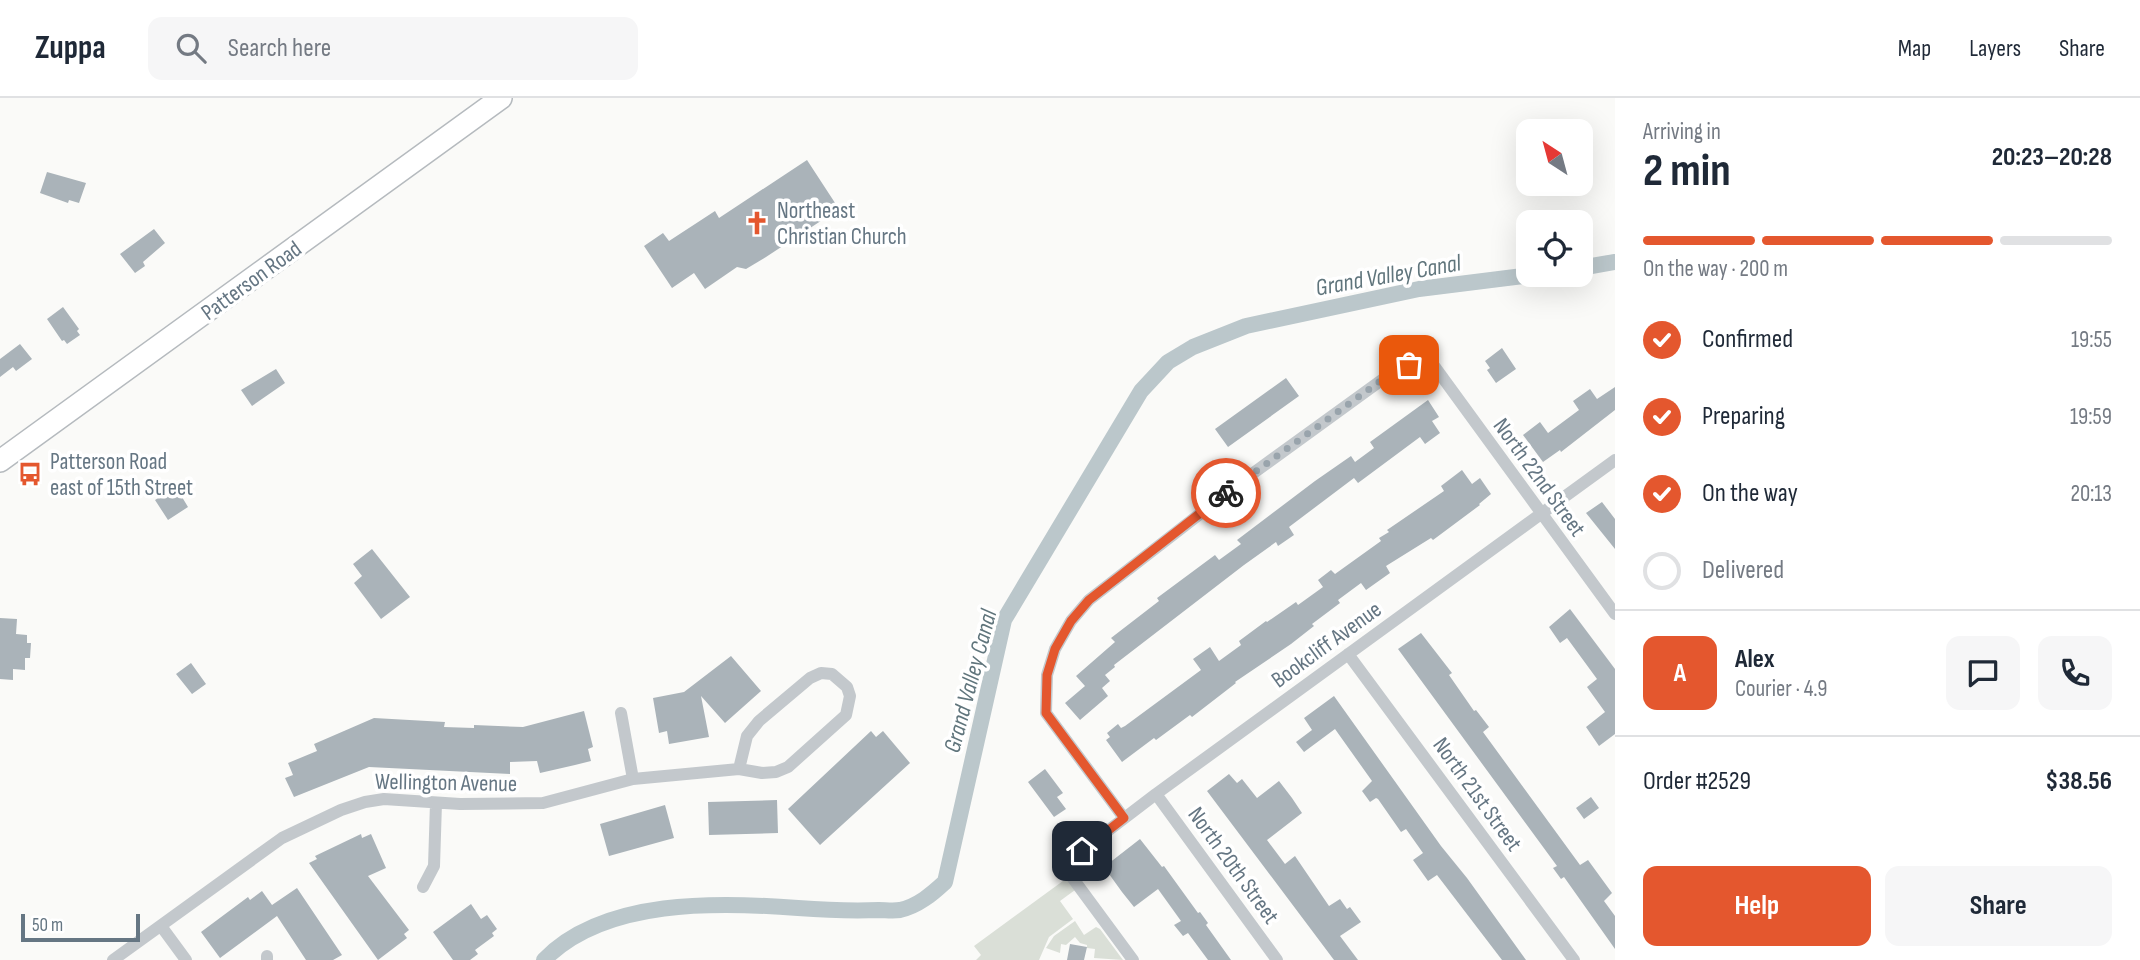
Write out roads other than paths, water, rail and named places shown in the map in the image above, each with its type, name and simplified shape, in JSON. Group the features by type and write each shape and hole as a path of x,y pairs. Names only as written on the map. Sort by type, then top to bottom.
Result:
{"main road":[{"name":"Patterson Road","path":"0,461 501,98"}],"street":[{"name":"North 22nd Street","path":"1124,818 1046,713 1047,675 1055,649 1071,621 1089,600 1241,482 1390,374 1409,365 1432,363 1615,614"},
{"name":"Bookcliff Avenue","path":"1133,960 1063,865 1156,794 1615,460"},
{"name":"North 21st Street","path":"1348,654 1574,960"},
{"name":"Wellington Avenue","path":"113,960 282,838 341,810 384,799 436,803 543,803 633,779 738,769 776,772 788,767 846,715 850,696 847,687 832,674 821,673 810,678 759,721 747,736 738,769"},
{"path":"621,713 633,779"},
{"name":"North 20th Street","path":"1156,794 1277,960"},
{"path":"423,887 434,866 436,803"},
{"path":"161,926 186,960"}],"waterway":[{"name":"Grand Valley Canal","path":"1593,266 1615,262"},
{"name":"Grand Valley Canal","path":"544,960 569,940 598,925 664,908 733,905 900,910 924,899 945,882 1004,620 1141,391 1168,362 1193,347 1246,326 1419,289 1516,277"}],"place":[{"name":"Northeast Christian Church","path":"757,223"},
{"name":"Patterson Road east of 15th Street","path":"30,474"}]}
